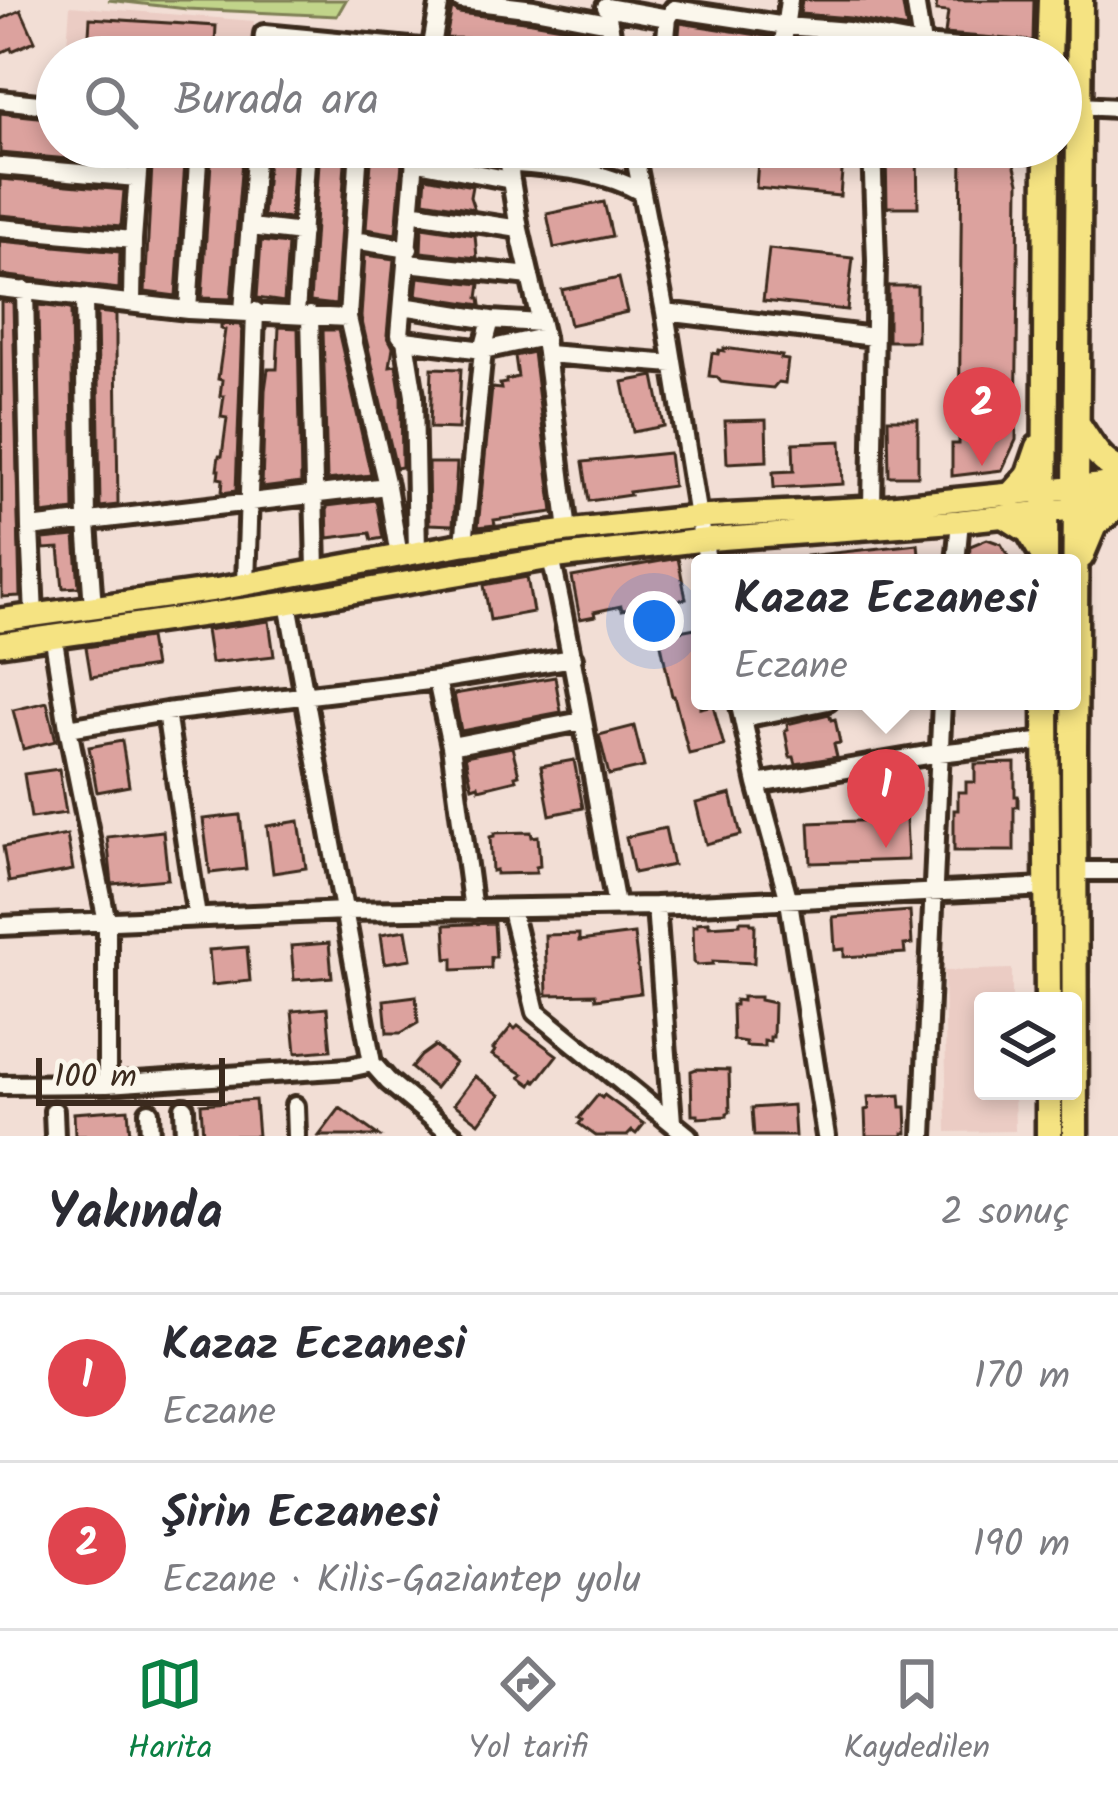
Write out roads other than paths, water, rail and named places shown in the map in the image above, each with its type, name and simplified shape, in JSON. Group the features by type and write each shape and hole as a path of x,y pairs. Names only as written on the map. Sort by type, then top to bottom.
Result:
{"highway":[{"path":"1050,36 1051,0"},
{"path":"1080,0 1080,36"},
{"path":"1045,554 1047,168"},
{"path":"1077,554 1079,168"},
{"path":"1078,424 1094,450 1118,469"},
{"path":"1041,554 1010,506 1029,476 1046,428"},
{"path":"1081,555 1094,525 1118,505"},
{"path":"1046,710 1048,992"},
{"path":"1075,1136 1076,710"},
{"path":"1048,1100 1049,1136"}],"main road":[{"path":"0,644 288,603 700,529 872,508 1044,503 1077,499 1118,484"},
{"path":"1077,499 1118,505"},
{"path":"0,620 568,531 961,521 1010,506"}],"street":[{"path":"433,36 440,0"},
{"path":"461,0 550,11 673,9 867,36"},
{"path":"784,36 789,0"},
{"path":"915,0 921,36"},
{"path":"0,100 36,104"},
{"path":"1082,106 1118,108"},
{"path":"0,166 137,178"},
{"path":"132,302 138,168"},
{"path":"188,310 198,168"},
{"path":"246,584 255,168"},
{"path":"306,168 303,315 316,570"},
{"path":"358,168 348,318 408,555"},
{"path":"408,555 414,396 400,334 414,168"},
{"path":"512,168 519,230 544,338 568,531"},
{"path":"557,168 623,182 641,192"},
{"path":"637,168 706,554"},
{"path":"872,508 873,168"},
{"path":"410,212 519,230"},
{"path":"251,227 302,233"},
{"path":"0,228 133,240"},
{"path":"355,240 408,256 530,276"},
{"path":"0,288 188,310 348,318"},
{"path":"25,290 34,615"},
{"path":"84,297 93,608"},
{"path":"403,306 490,320 544,338 673,364"},
{"path":"665,312 874,337"},
{"path":"464,544 490,320"},
{"path":"405,340 483,350 544,338"},
{"path":"30,528 387,485"},
{"path":"957,554 961,521"},
{"path":"551,558 616,905"},
{"path":"288,603 372,1063 454,1136"},
{"path":"53,634 107,922 107,1084"},
{"path":"68,728 573,658"},
{"path":"437,680 451,746 473,910"},
{"path":"741,710 789,901 826,1136"},
{"path":"923,1136 941,710"},
{"path":"166,712 196,917"},
{"path":"451,746 582,722"},
{"path":"757,784 939,753 1047,741"},
{"path":"1074,871 1118,871"},
{"path":"0,926 345,911 656,906 1047,887"},
{"path":"656,906 672,1122"},
{"path":"511,910 536,1012 688,1136"},
{"path":"0,1085 107,1084 372,1063"},
{"path":"295,1106 296,1136"},
{"path":"184,1108 185,1136"},
{"path":"54,1111 56,1136"},
{"path":"149,1112 150,1136"}],"place":[{"name":"Şirin Eczanesi","path":"982,466"},
{"name":"Kazaz Eczanesi","path":"886,848"}]}
